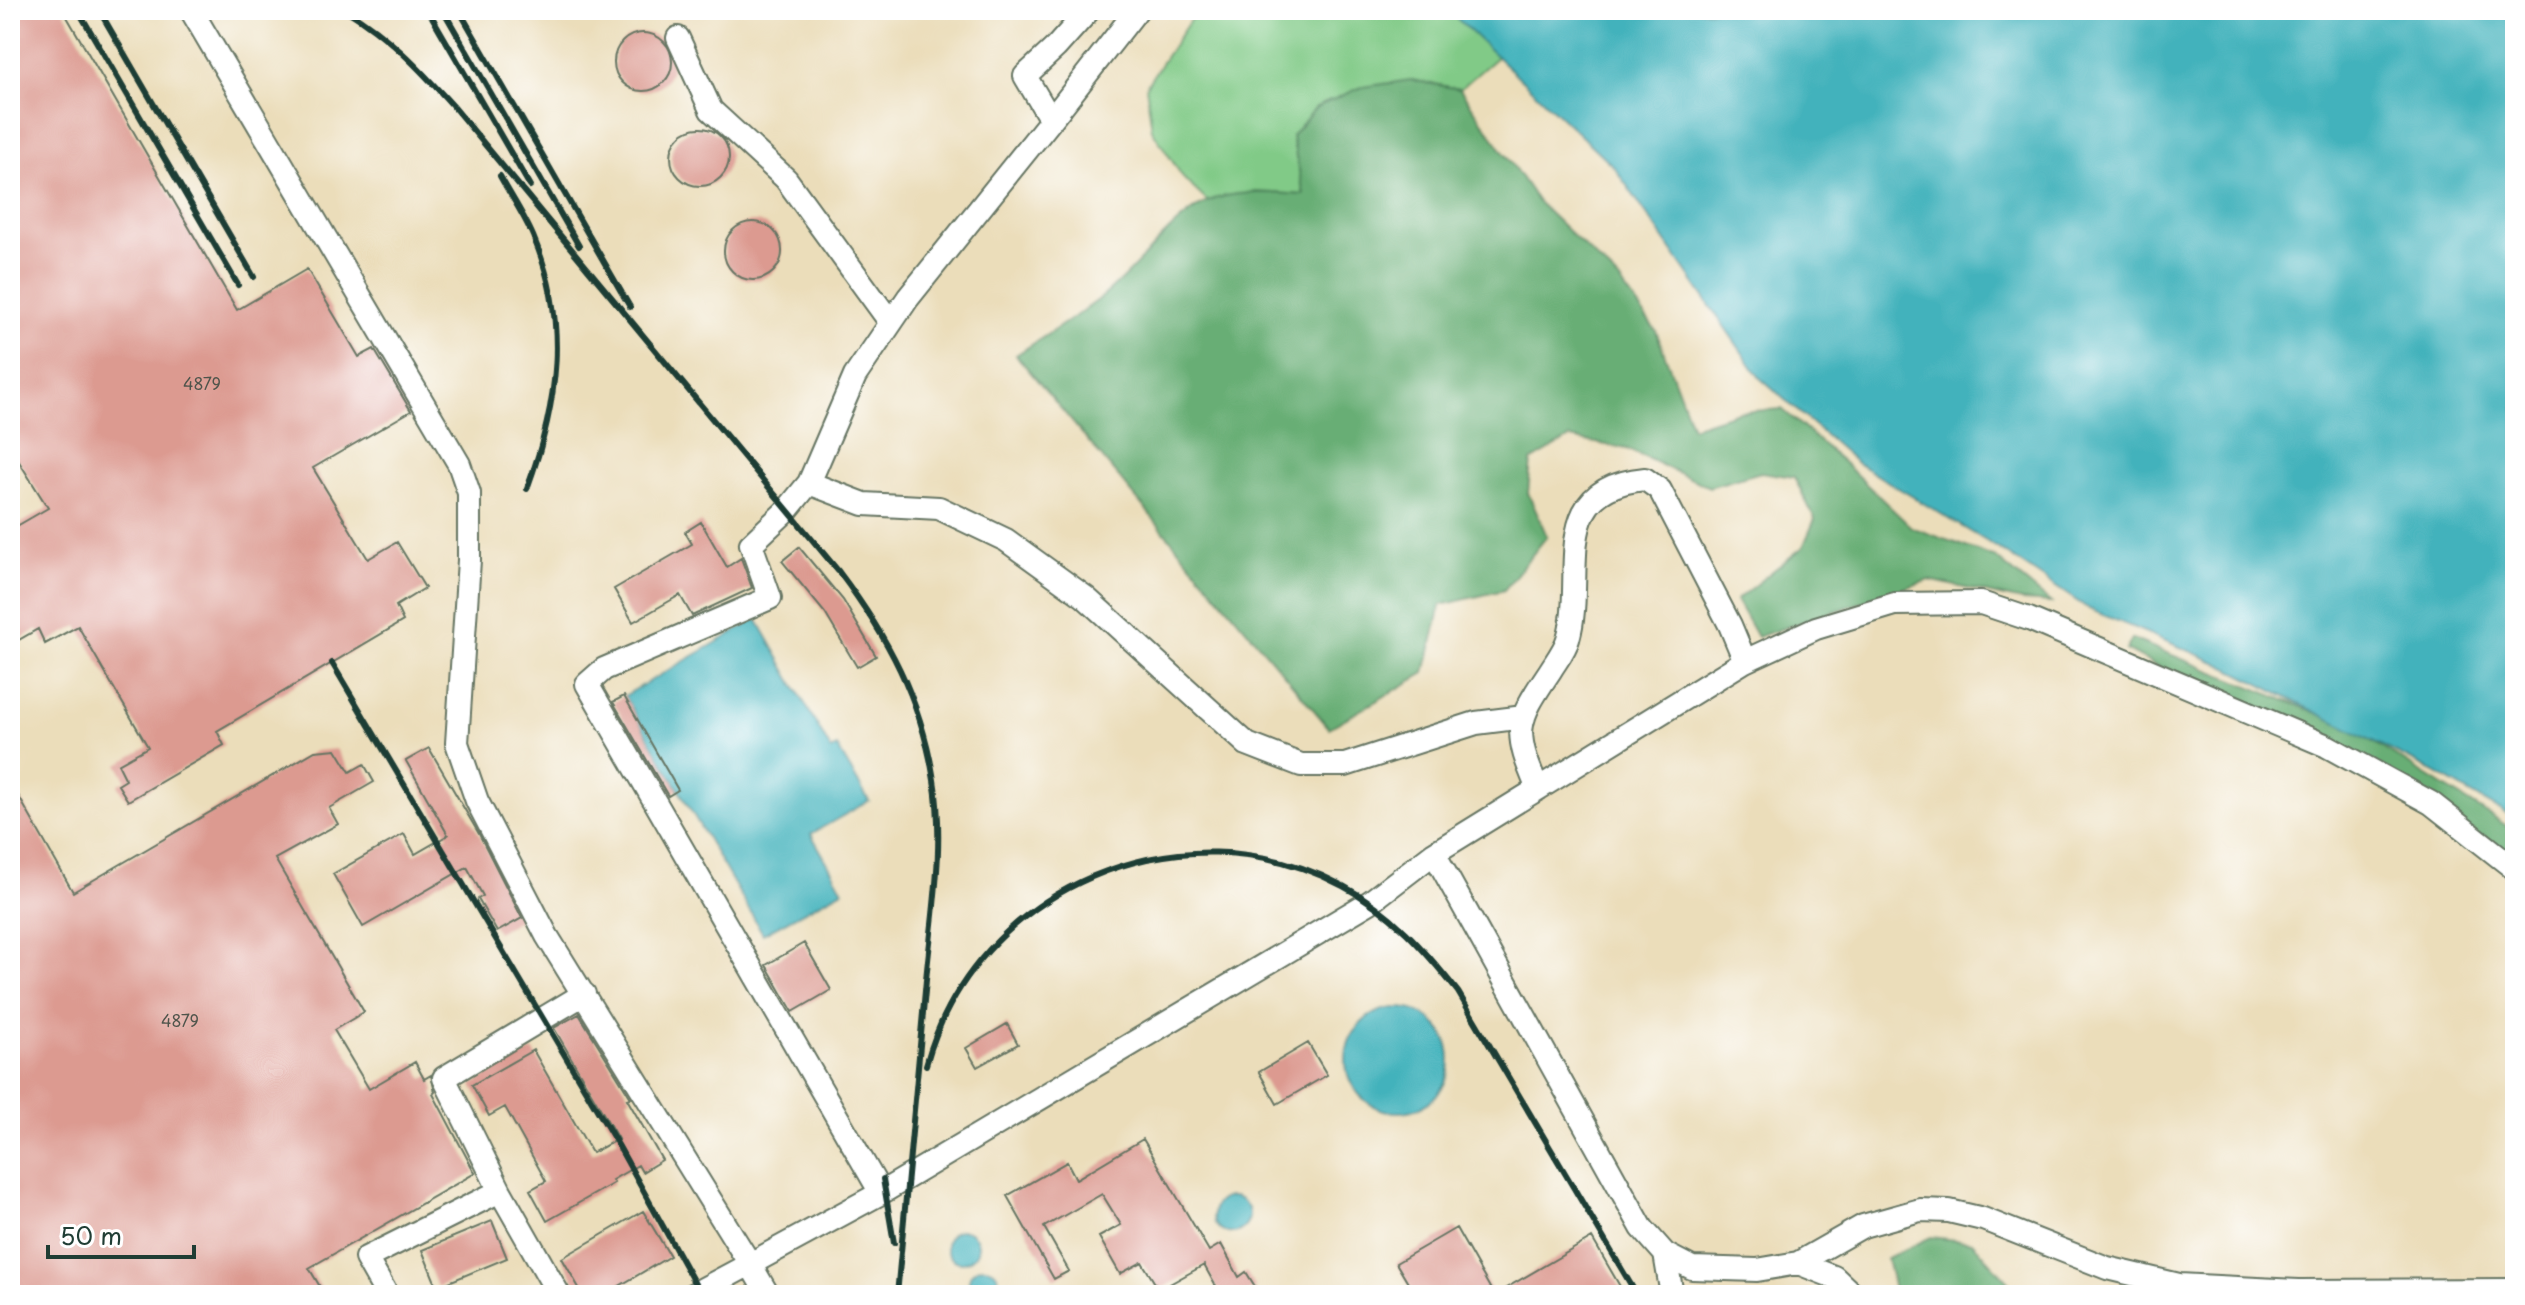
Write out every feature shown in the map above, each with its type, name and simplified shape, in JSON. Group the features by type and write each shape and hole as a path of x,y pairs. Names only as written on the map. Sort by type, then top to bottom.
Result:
{"lane":[{"path":"191,10 459,464 469,493 469,560 457,743 477,801 547,936 768,1295"},
{"path":"1051,120 1025,76 1089,10"},
{"path":"881,1193 587,684 604,669 770,598 751,544 787,510 809,483 855,376 908,298 1137,10"},
{"path":"678,38 711,110 786,179 891,323"},
{"path":"1538,789 1520,731 1530,702 1568,643 1574,612 1574,559 1578,531 1585,508 1606,487 1623,481 1645,479 1660,490 1730,625 1745,661"},
{"path":"809,483 864,504 939,508 1006,540 1085,597 1247,744 1301,765 1345,765 1476,723 1524,717"},
{"path":"692,1295 881,1193 1370,902 1434,853 1745,661 1816,628 1895,604 1981,603 2029,619 2327,746 2431,803 2515,869"},
{"path":"1434,853 1642,1228 1665,1254 1692,1268 1757,1270 1798,1263 1863,1226 1920,1210 1949,1211 1983,1219 2107,1268 2179,1285 2299,1291 2515,1290"},
{"path":"559,1295 500,1191 444,1078 584,994"},
{"path":"387,1295 366,1258 500,1191"},
{"path":"1665,1254 1672,1295"},
{"path":"1798,1263 1834,1277 1853,1295"}],"green space":[{"path":"1197,10 1448,10 1498,56 1460,89 1411,80 1292,136 1304,195 1256,192 1208,202 1184,179 1152,130 1146,86"},
{"path":"1411,80 1460,89 1538,202 1618,279 1656,331 1692,427 1738,412 1782,409 1911,527 1996,558 2051,603 2022,601 1929,580 1757,637 1736,600 1803,547 1815,519 1794,477 1761,472 1709,487 1627,449 1570,438 1531,461 1528,493 1547,536 1504,590 1441,605 1425,673 1329,728 1016,355 1102,297 1179,222 1207,202 1241,194 1304,195 1292,136 1316,107 1362,87"},
{"path":"2132,639 2344,724 2515,831 2515,861 2498,845 2126,650"},
{"path":"1931,1237 1972,1242 2014,1288 2140,1295 1895,1295 1887,1258"}],"water":[{"path":"1448,10 2515,10 2515,819 2432,771 2216,662 2089,609 1999,549 1857,463 1760,378 1614,167"},
{"path":"757,619 831,750 837,747 869,801 811,834 843,890 763,934 624,696"},
{"path":"1398,1008 1418,1012 1441,1031 1450,1060 1446,1080 1427,1103 1398,1112 1378,1108 1355,1089 1346,1060 1350,1040 1369,1017"},
{"path":"1231,1197 1243,1203 1249,1215 1243,1227 1231,1233 1219,1227 1213,1215 1219,1203"},
{"path":"962,1230 973,1235 978,1246 973,1257 962,1262 951,1257 946,1246 951,1235"},
{"path":"984,1267 995,1271 999,1282 995,1293 984,1297 973,1293 969,1282 973,1271"}],"building":[{"path":"10,10 63,10 237,310 307,269 359,357 374,349 411,411 313,468 368,559 397,542 425,588 396,606 403,621 217,731 224,745 128,801 118,785 126,780 118,764 148,747 78,626 45,644 38,629 10,645 10,530 48,508 18,460 10,464"},
{"path":"643,33 664,41 672,62 664,83 643,91 622,83 614,62 622,41"},
{"path":"700,128 721,136 729,157 721,178 700,186 679,178 671,157 679,136"},
{"path":"753,222 774,230 782,251 774,272 753,280 732,272 724,251 732,230"},
{"path":"701,522 727,567 741,558 752,588 692,616 680,595 633,622 614,589 692,544 685,532"},
{"path":"799,547 843,600 876,656 857,667 825,613 782,561"},
{"path":"624,696 678,790 668,796 613,702"},
{"path":"429,748 479,834 522,918 497,932 478,899 483,896 467,867 363,927 333,874 404,834 415,854 448,835 406,761"},
{"path":"336,749 350,772 364,764 374,782 329,808 338,824 275,859 364,1012 334,1030 369,1089 415,1062 424,1079 431,1075 433,1094 475,1173 309,1268 325,1295 10,1295 10,781 73,892 315,751"},
{"path":"804,943 831,990 793,1012 766,965"},
{"path":"579,1014 631,1098 627,1099 662,1160 642,1172 638,1165 612,1180 614,1183 547,1221 530,1190 546,1181 505,1107 489,1116 472,1085 533,1050 592,1153 618,1139 554,1028"},
{"path":"1007,1024 1018,1044 977,1067 966,1048"},
{"path":"1308,1043 1327,1075 1277,1104 1259,1072"},
{"path":"1143,1139 1209,1251 1221,1244 1239,1277 1246,1272 1256,1288 1247,1292 1249,1295 1214,1295 1219,1292 1204,1265 1159,1290 1142,1262 1120,1274 1099,1237 1121,1225 1102,1194 1044,1227 1069,1271 1054,1279 1007,1196 1067,1162 1076,1179"},
{"path":"643,1211 670,1256 604,1295 583,1295 562,1258"},
{"path":"492,1221 507,1258 437,1287 422,1250"},
{"path":"1456,1228 1494,1295 1415,1295 1396,1263"},
{"path":"1592,1238 1625,1295 1494,1295"}],"railway":[{"path":"78,10 238,285"},
{"path":"99,10 254,277"},
{"path":"346,10 403,54 453,106 839,572 873,621 900,670 921,722 928,750 937,805 938,855 897,1295"},
{"path":"428,10 530,186"},
{"path":"443,10 579,246"},
{"path":"459,10 630,307"},
{"path":"500,176 529,228 545,268 556,331 552,394 538,457 527,489"},
{"path":"332,663 618,1145 701,1295"},
{"path":"926,1065 951,1003 989,951 1036,908 1092,877 1153,858 1216,853 1281,861 1343,886 1377,907 1446,976 1637,1295"},
{"path":"883,1179 894,1243"}]}
